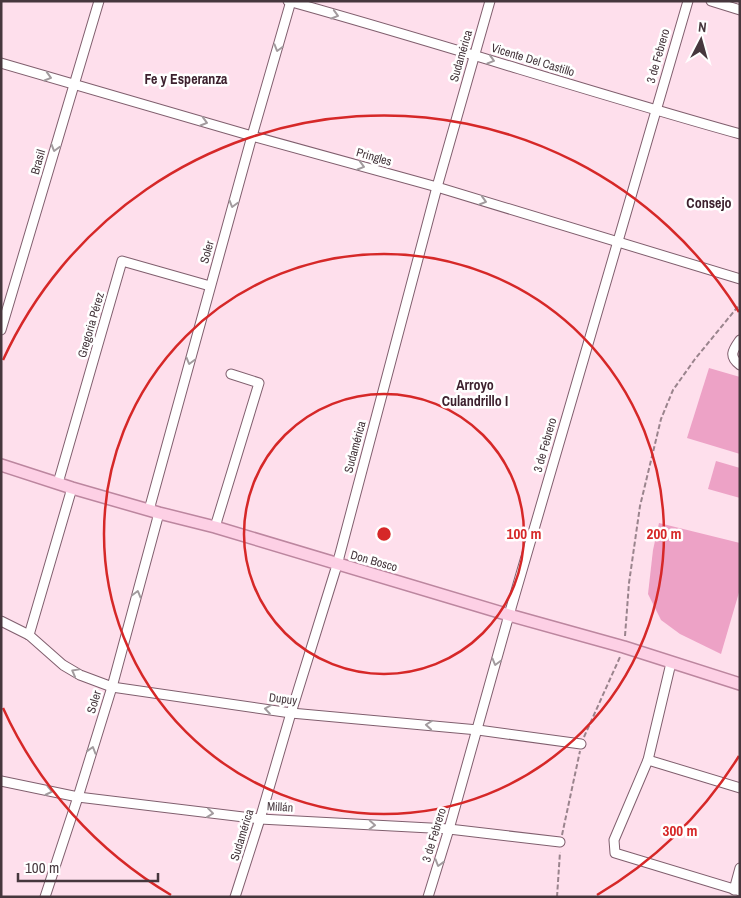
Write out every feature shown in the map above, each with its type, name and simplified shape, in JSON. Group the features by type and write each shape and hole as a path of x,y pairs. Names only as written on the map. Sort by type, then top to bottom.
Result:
{"main road":[{"name":"Don Bosco","path":"1,464 72,488 215,527 509,615 624,647 740,684"}],"street":[{"name":"Brasil","path":"1,330 99,1"},
{"name":"Sudamérica","path":"236,897 337,564 436,187 490,1"},
{"name":"3 de Febrero","path":"428,897 688,1"},
{"path":"711,1 740,10"},
{"name":"Vicente Del Castillo","path":"290,2 474,55 656,111 740,134"},
{"name":"Soler","path":"45,897 112,687 210,286 290,2"},
{"name":"Pringles","path":"1,63 436,187 740,279"},
{"name":"Gregoria Pérez","path":"58,483 122,261 210,286"},
{"path":"740,340 733,349 732,354 734,360 740,365"},
{"path":"215,527 259,382 231,374"},
{"path":"30,635 72,488"},
{"name":"Dupuy","path":"1,621 30,635 63,665 80,675 112,687 291,713 478,730 581,744"},
{"path":"671,663 648,760 614,840 615,853 737,891 740,868"},
{"path":"648,760 740,788"},
{"name":"Millán","path":"1,781 78,797 260,819 449,829 560,842"}],"path":[{"path":"557,897 560,842 581,744 624,647 640,506 661,419 673,390 695,359 740,304"}],"shaded area":[{"path":"709,368 740,377 740,454 687,438"},
{"path":"716,461 740,468 740,498 708,489"},
{"path":"659,523 740,543 740,589 721,654 680,634 661,620 648,594 653,550"}],"district":[{"name":"Fe y Esperanza","path":"186,79"},
{"name":"Consejo","path":"709,203"},
{"name":"Arroyo Culandrillo I","path":"475,394"}]}
